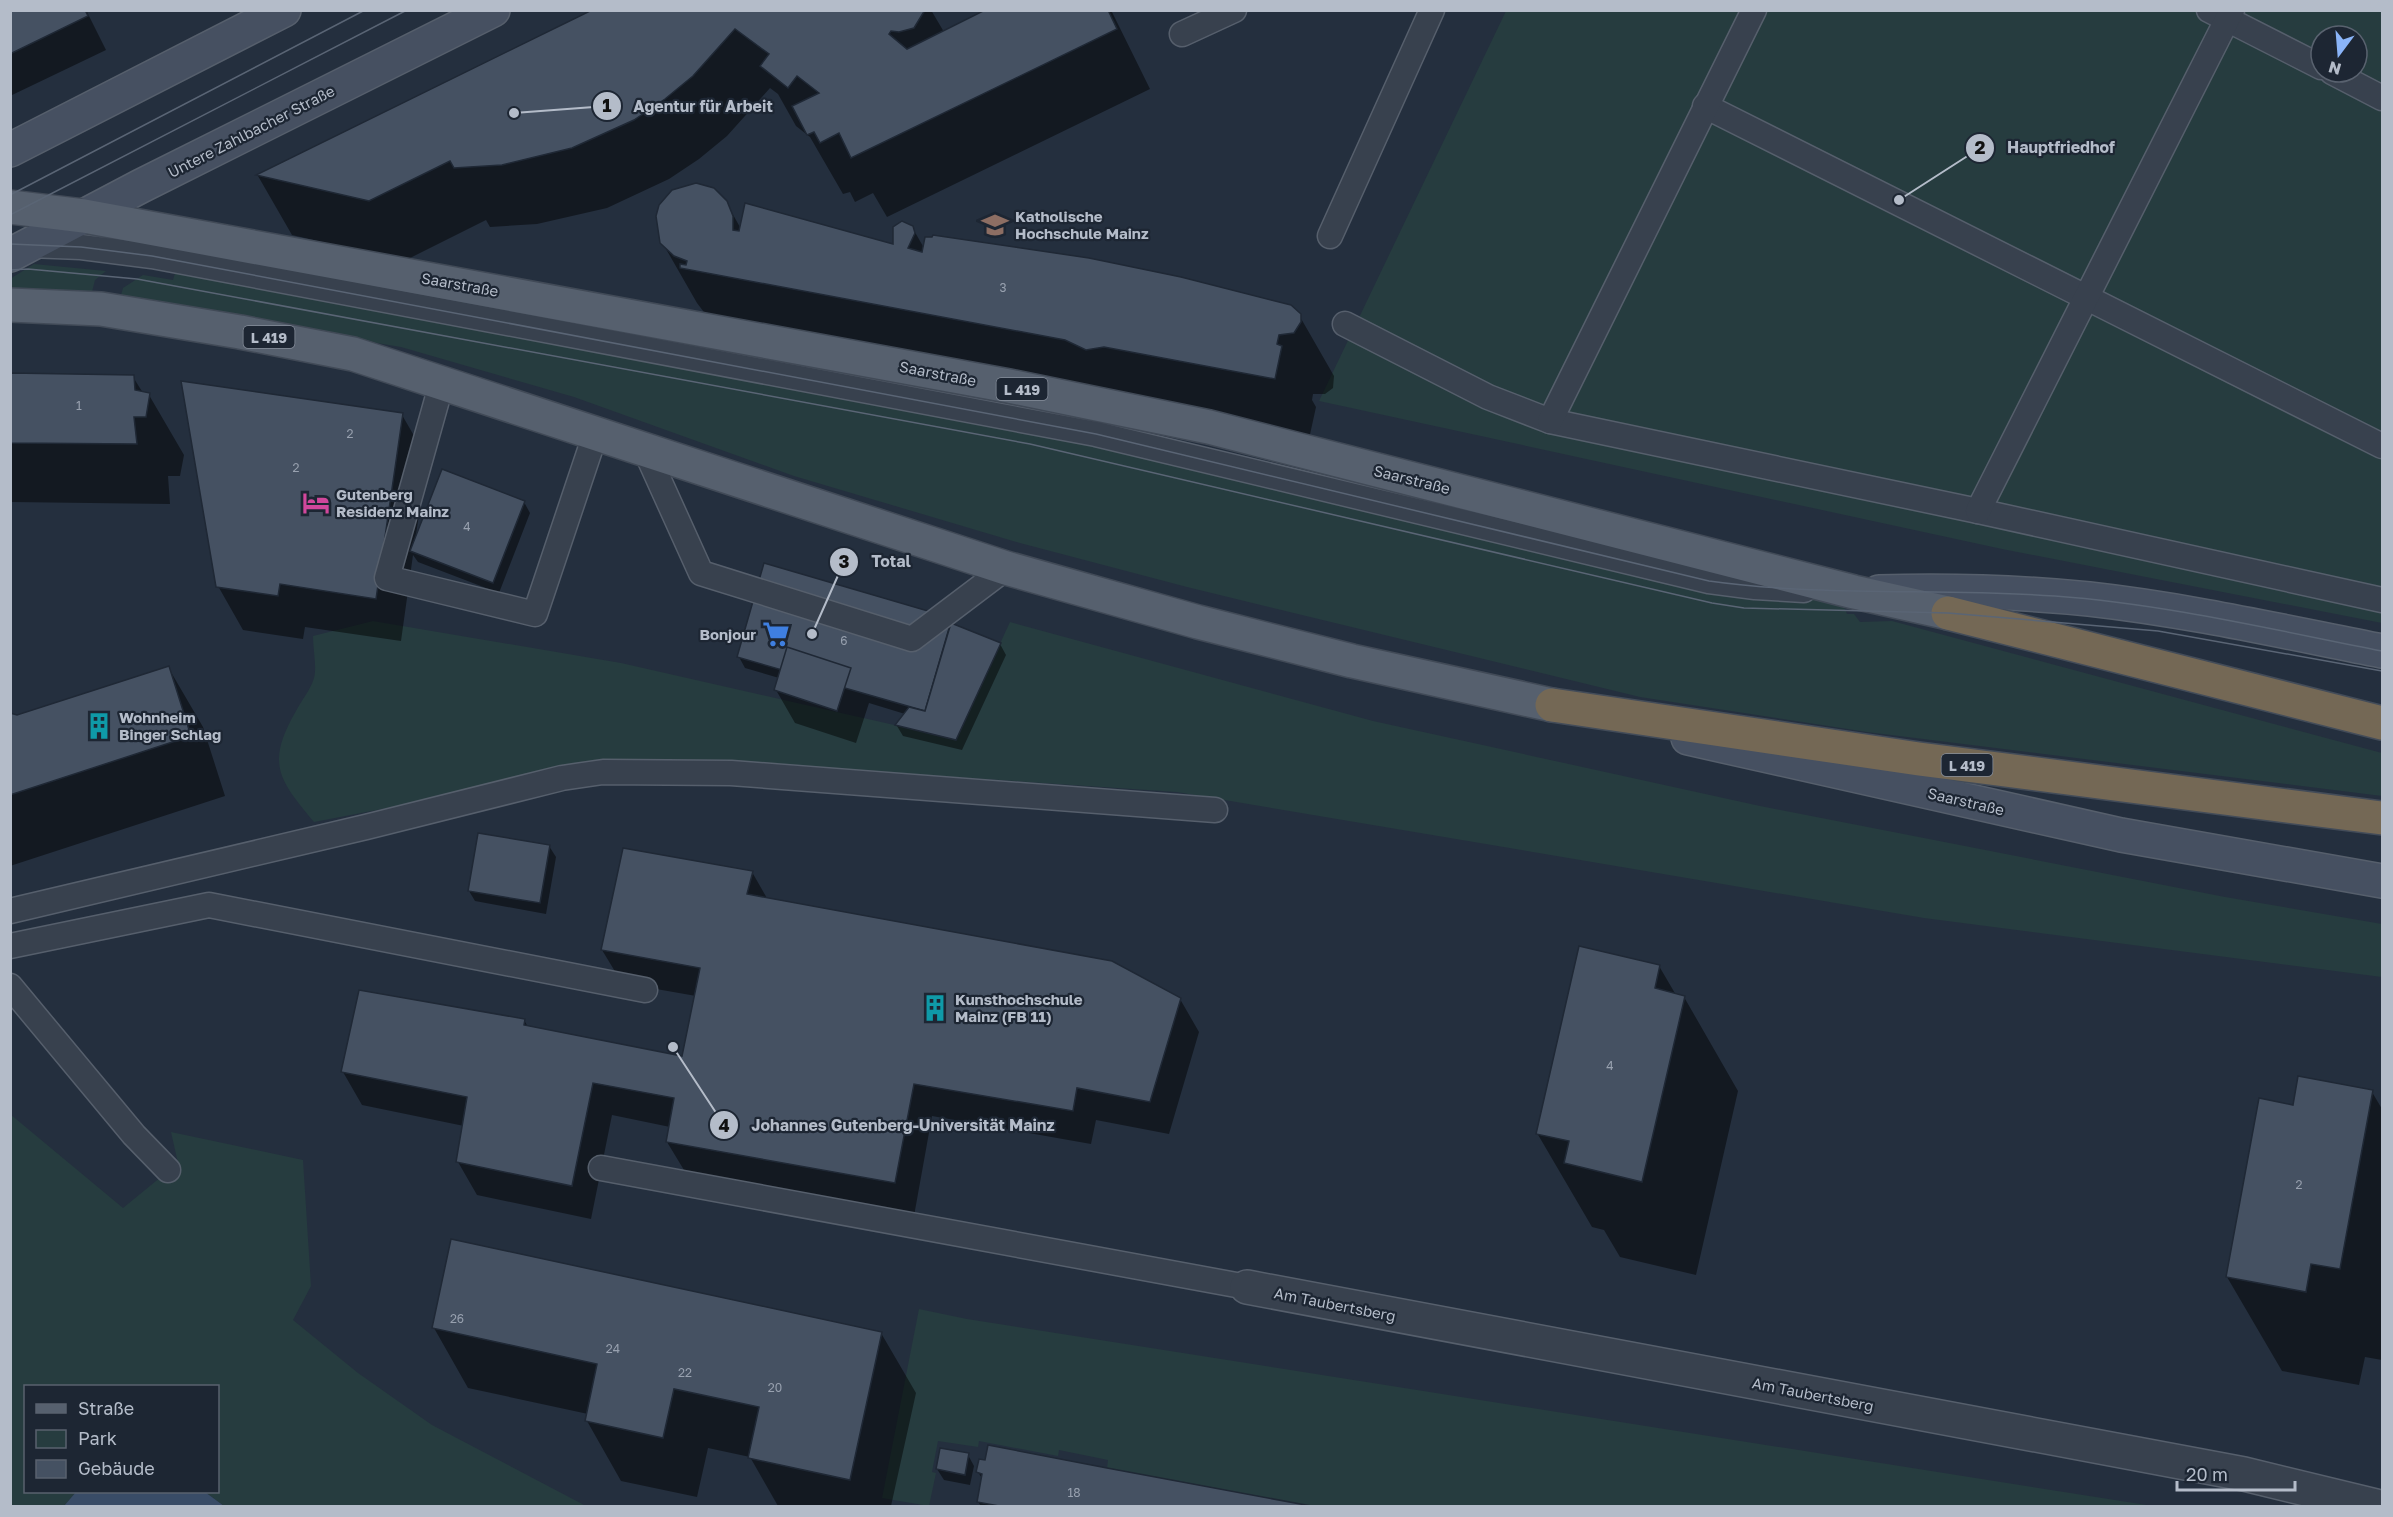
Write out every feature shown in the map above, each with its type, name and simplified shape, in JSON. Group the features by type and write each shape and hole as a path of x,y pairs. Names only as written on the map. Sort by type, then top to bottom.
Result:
{"highway":[{"name":"Saarstraße","path":"1948,614 2382,723"},
{"name":"Saarstraße","path":"1552,705 1919,759 2382,818"}],"main road":[{"path":"10,150 284,10"},
{"name":"Untere Zahlbacher Straße","path":"17,248 493,10"},
{"name":"Saarstraße","path":"10,207 84,216 986,382 1209,428 1948,614"},
{"name":"Saarstraße","path":"10,305 101,309 353,354 644,447 1006,568 1198,622 1352,661 2121,835 2382,881"},
{"name":"Saarstraße","path":"1854,592 1968,591 2090,599 2165,610 2382,651"}],"street":[{"name":"Am Taubertsberg","path":"1248,1287 2244,1474 2376,1506"}],"lane":[{"path":"1182,34 1234,10"},
{"path":"1330,236 1432,10"},
{"path":"1550,420 1754,10"},
{"path":"1978,510 2086,297 2223,14 2309,61"},
{"path":"2355,84 2382,98"},
{"path":"1705,106 2382,446"},
{"name":"Saarstraße","path":"17,248 81,247 152,256 1096,434 1709,581 1755,587 1854,592"},
{"path":"1344,324 1488,397 1550,420 1978,510 2382,600"},
{"path":"441,382 387,578 536,614 596,432"},
{"path":"644,447 701,573 912,639 1006,568"},
{"path":"10,911 562,778 603,772 731,773 1215,810"},
{"path":"10,946 209,905 645,990"},
{"path":"10,986 134,1134 168,1170"},
{"path":"601,1168 1248,1287"}],"green space":[{"path":"1506,11 2382,11 2382,623 2002,549 1319,401"},
{"path":"34,264 106,271 95,280 91,296 11,294 10,279"},
{"path":"175,273 743,375 1043,434 1769,598 1816,600 1844,607 1847,614 1854,614 1860,622 1892,621 2382,753 2382,796 1867,732 1640,697 1187,587 1020,543 794,476 574,397 401,347 126,301 121,295 123,288 143,275 173,280"},
{"path":"373,621 621,663 956,739 1010,622 1373,721 1760,806 2225,897 2382,924 2382,977 1924,918 1177,792 805,767 586,764 476,791 314,822 285,782 280,770 281,744 314,678 313,636"},
{"path":"10,1114 123,1208 178,1163 171,1132 303,1160 311,1286 293,1320 358,1373 432,1425 586,1506 224,1506 206,1493 219,1493 219,1385 24,1385 24,1493 75,1493 64,1506 11,1506"},
{"path":"919,1309 967,1319 2153,1506 1311,1506 1107,1468 1108,1460 1059,1450 1058,1456 979,1441 978,1447 938,1441 932,1472 936,1473 929,1506 882,1498"}],"water":[{"path":"75,1493 206,1493 224,1506 64,1506"}],"building":[{"path":"10,10 85,10 88,16 10,54"},
{"path":"592,10 925,10 914,28 899,32 891,31 889,34 907,49 985,10 1108,10 1117,29 851,158 839,133 820,143 814,132 807,135 792,106 819,93 797,76 788,88 760,66 769,54 735,29 693,76 665,99 634,120 572,148 502,165 454,168 450,161 369,201 256,175"},
{"name":"Katholische Hochschule Mainz","path":"696,183 714,188 727,201 733,216 733,230 739,231 745,203 893,244 893,227 902,221 913,226 915,233 908,248 922,252 925,237 933,235 1089,258 1181,277 1291,305 1301,314 1301,322 1294,333 1279,335 1277,344 1282,346 1275,379 1104,347 1086,350 1065,340 680,268 680,264 686,265 687,261 674,256 660,243 656,216 659,205 672,190"},
{"path":"10,373 134,375 135,390 150,393 146,417 134,417 137,444 10,443"},
{"path":"181,381 403,413 376,599 280,584 278,596 216,587"},
{"path":"442,469 525,501 493,583 410,551"},
{"path":"764,563 952,618 925,711 737,657"},
{"path":"951,623 1001,643 956,740 895,725 909,707 925,711"},
{"path":"787,647 851,668 837,711 774,690"},
{"name":"Wohnheim Binger Schlag","path":"169,666 191,736 10,795 10,713 17,715"},
{"path":"478,833 550,845 540,903 468,891"},
{"name":"Kunsthochschule Mainz (FB 11)","path":"623,848 753,871 747,894 1112,961 1181,998 1150,1102 1077,1088 1073,1111 914,1084 895,1183 666,1142 674,1098 593,1083 572,1186 456,1162 467,1097 341,1072 359,990 525,1019 524,1025 682,1056 700,968 601,950"},
{"path":"1579,946 1660,965 1655,988 1685,996 1642,1182 1564,1163 1569,1141 1536,1134"},
{"path":"2298,1076 2373,1090 2340,1269 2311,1264 2306,1292 2226,1277 2259,1098 2293,1105"},
{"path":"451,1239 882,1332 850,1480 748,1458 759,1407 674,1389 663,1438 585,1421 597,1364 432,1328"},
{"path":"988,1445 1311,1506 999,1506 977,1502 982,1474 976,1472 979,1459 985,1460"},
{"path":"940,1448 969,1453 965,1475 936,1469"}],"tram line":[{"path":"10,195 365,10"},
{"path":"10,215 407,10"},
{"path":"10,244 81,247 152,256 1096,434 1709,581 1795,589 2012,594 2096,600 2219,619 2382,651"},
{"path":"10,270 28,269 137,279 1030,444 1712,603 1744,608 1948,613 2158,631 2382,671"}],"place":[{"name":"Agentur für Arbeit","path":"514,113"},
{"name":"Hauptfriedhof","path":"1899,200"},
{"name":"Katholische Hochschule Mainz","path":"995,225"},
{"name":"Gutenberg Residenz Mainz","path":"316,503"},
{"name":"Bonjour","path":"776,634"},
{"name":"Total","path":"812,634"},
{"name":"Wohnheim Binger Schlag","path":"99,726"},
{"name":"Kunsthochschule Mainz (FB 11)","path":"935,1008"},
{"name":"Johannes Gutenberg-Universität Mainz","path":"673,1047"}]}
